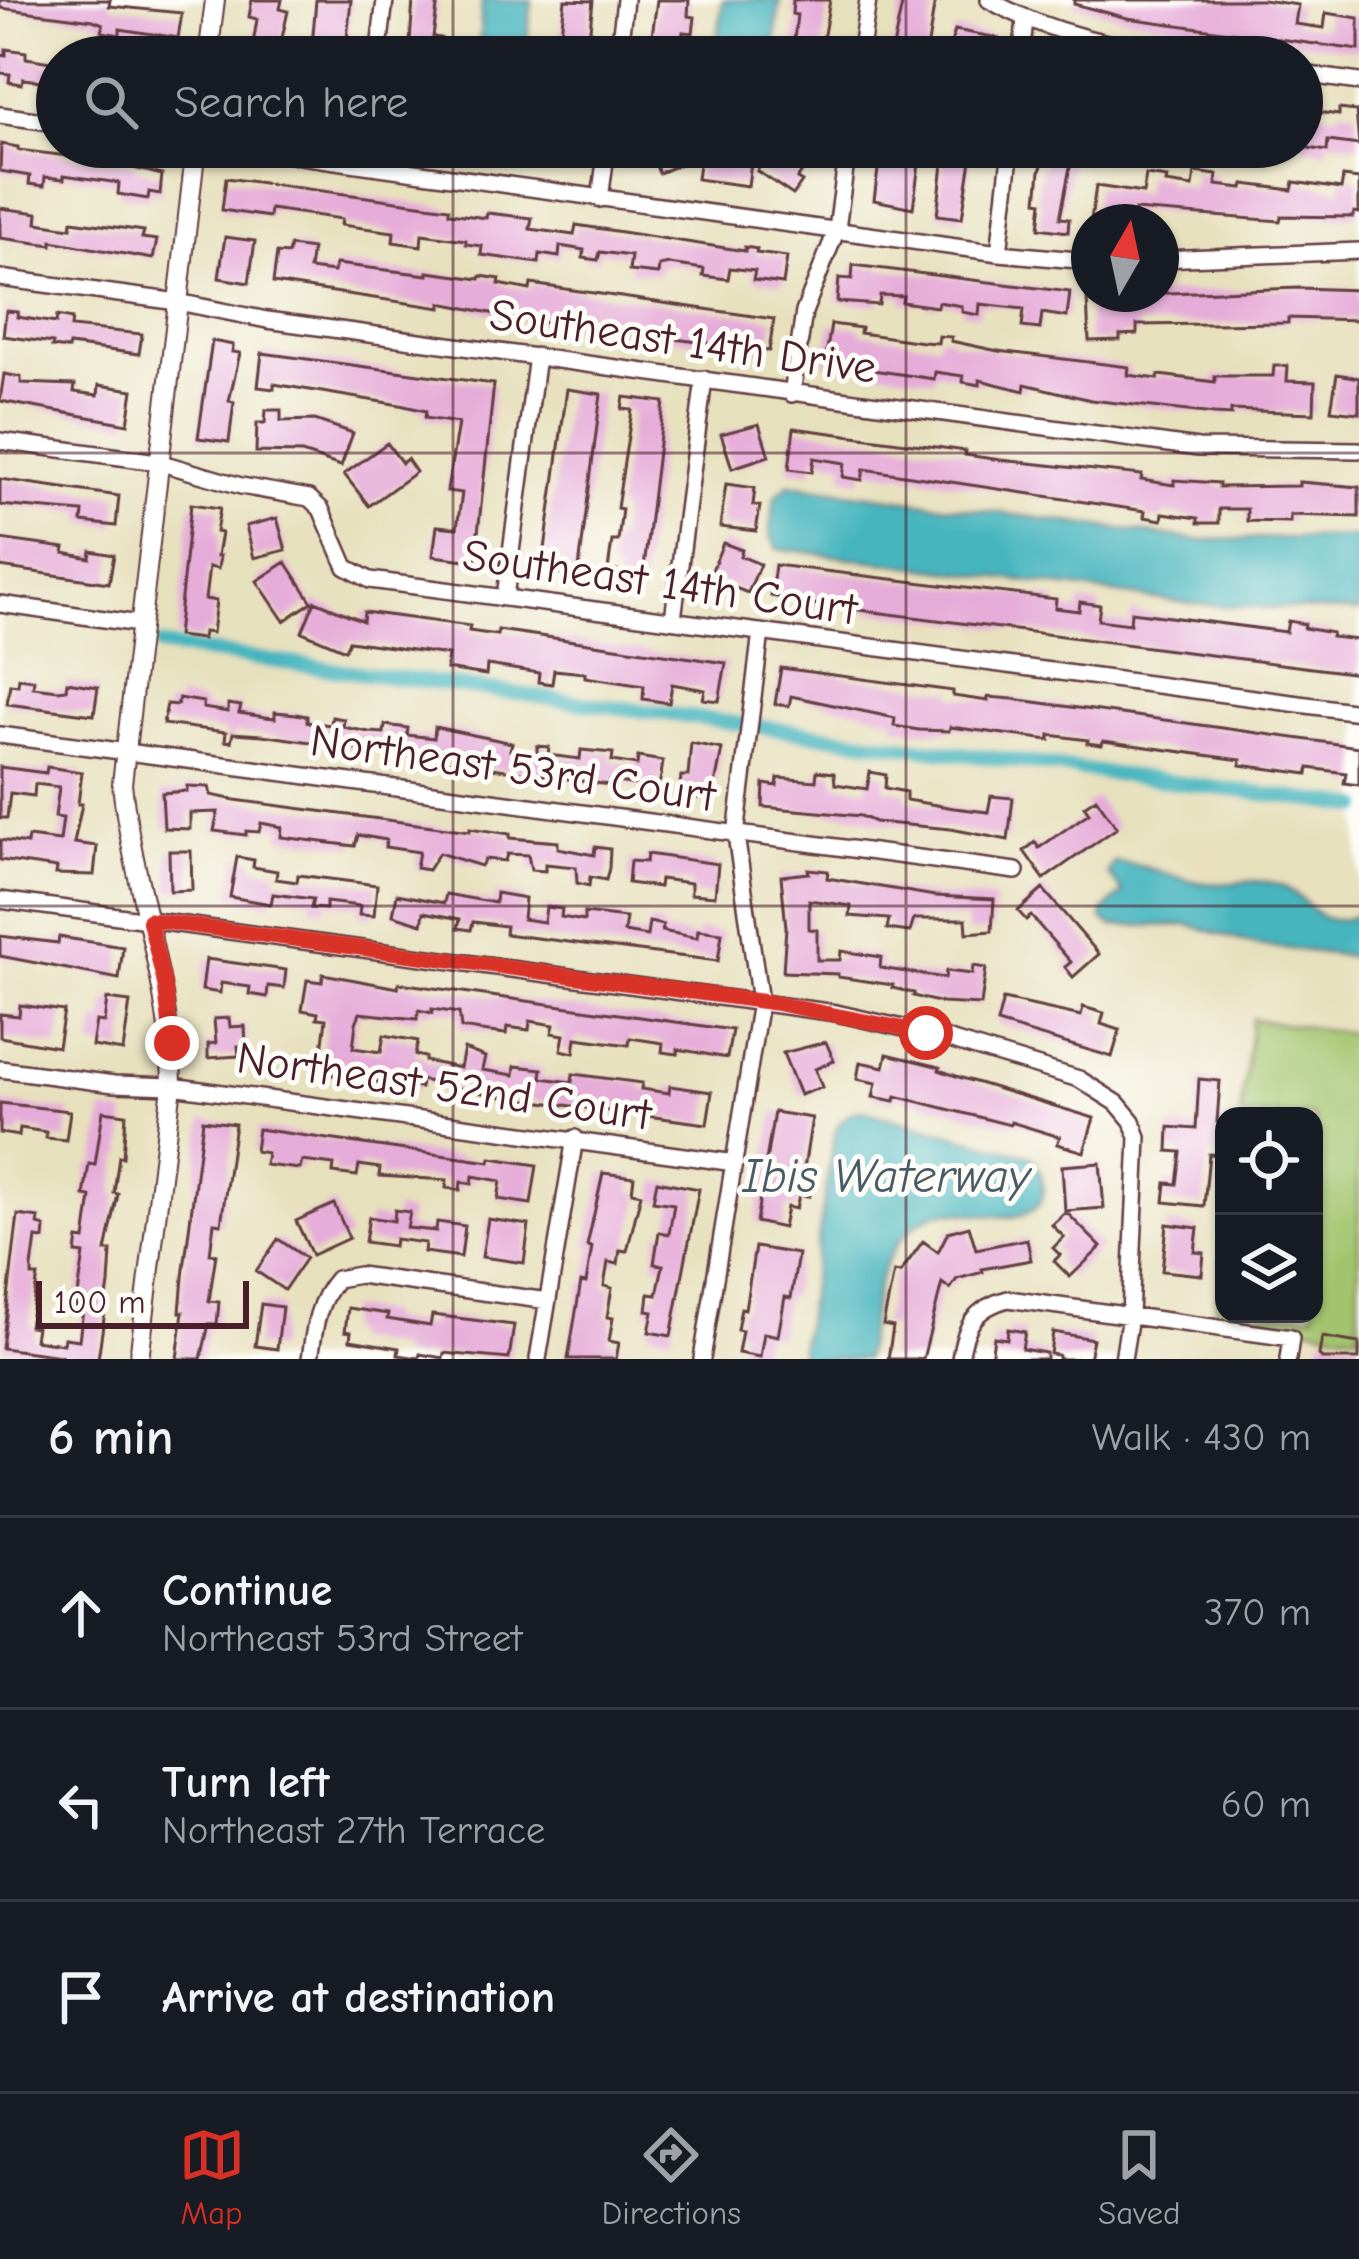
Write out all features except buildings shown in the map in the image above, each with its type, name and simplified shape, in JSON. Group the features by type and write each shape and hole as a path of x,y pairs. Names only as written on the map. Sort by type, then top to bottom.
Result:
{"street":[{"path":"211,36 215,0"},
{"path":"381,36 385,0"},
{"path":"621,36 625,0"},
{"path":"863,36 868,0"},
{"path":"989,0 1025,20 1077,36"},
{"path":"1023,36 1025,20"},
{"path":"1323,77 1359,82"},
{"path":"0,115 36,120"},
{"path":"139,1359 172,1086 165,986 122,784 194,168"},
{"path":"380,168 1071,259"},
{"path":"600,199 604,168"},
{"path":"792,394 804,312 837,230 845,168"},
{"path":"999,253 1009,168"},
{"path":"1179,258 1359,251"},
{"name":"Southeast 14th Drive","path":"0,278 178,302 267,320 1198,448 1359,450"},
{"path":"505,597 537,356"},
{"path":"674,619 704,379"},
{"name":"Southeast 14th Court","path":"0,441 158,462 241,486 309,498 321,508 337,553 370,580 1359,712"},
{"path":"0,604 139,623"},
{"path":"702,1359 760,1002 736,836 760,632"},
{"name":"Northeast 53rd Court","path":"0,735 1016,871"},
{"path":"0,900 836,1013 926,1033 1079,1079 1118,1103 1138,1137 1130,1316 1123,1359"},
{"name":"Northeast 52nd Court","path":"0,1069 115,1084 172,1086 735,1162"},
{"path":"538,1359 574,1138"},
{"path":"310,1359 314,1327 326,1292 337,1279 359,1275 548,1301"},
{"path":"960,1359 976,1313 1008,1299 1292,1338 1288,1359"}],"green space":[{"path":"1252,1019 1359,1034 1359,1335 1280,1323 1323,1323 1323,1107 1241,1107"}],"water":[{"path":"482,0 532,0 528,36 480,36"},
{"path":"723,0 780,0 776,36 718,36"},
{"path":"789,484 1197,540 1359,537 1359,612 1193,604 777,548 770,534 775,497"},
{"path":"1114,862 1204,883 1270,882 1323,917 1333,920 1359,914 1359,957 1256,945 1189,925 1112,926 1102,919 1123,892 1108,874"},
{"name":"Ibis Waterway","path":"862,1110 1031,1156 1043,1191 1038,1204 1016,1216 943,1212 918,1223 884,1267 864,1359 799,1359 835,1134 845,1118"}],"waterway":[{"path":"161,646 1359,807"}],"route":[{"path":"172,1043 149,920 774,1003 926,1033"}]}
